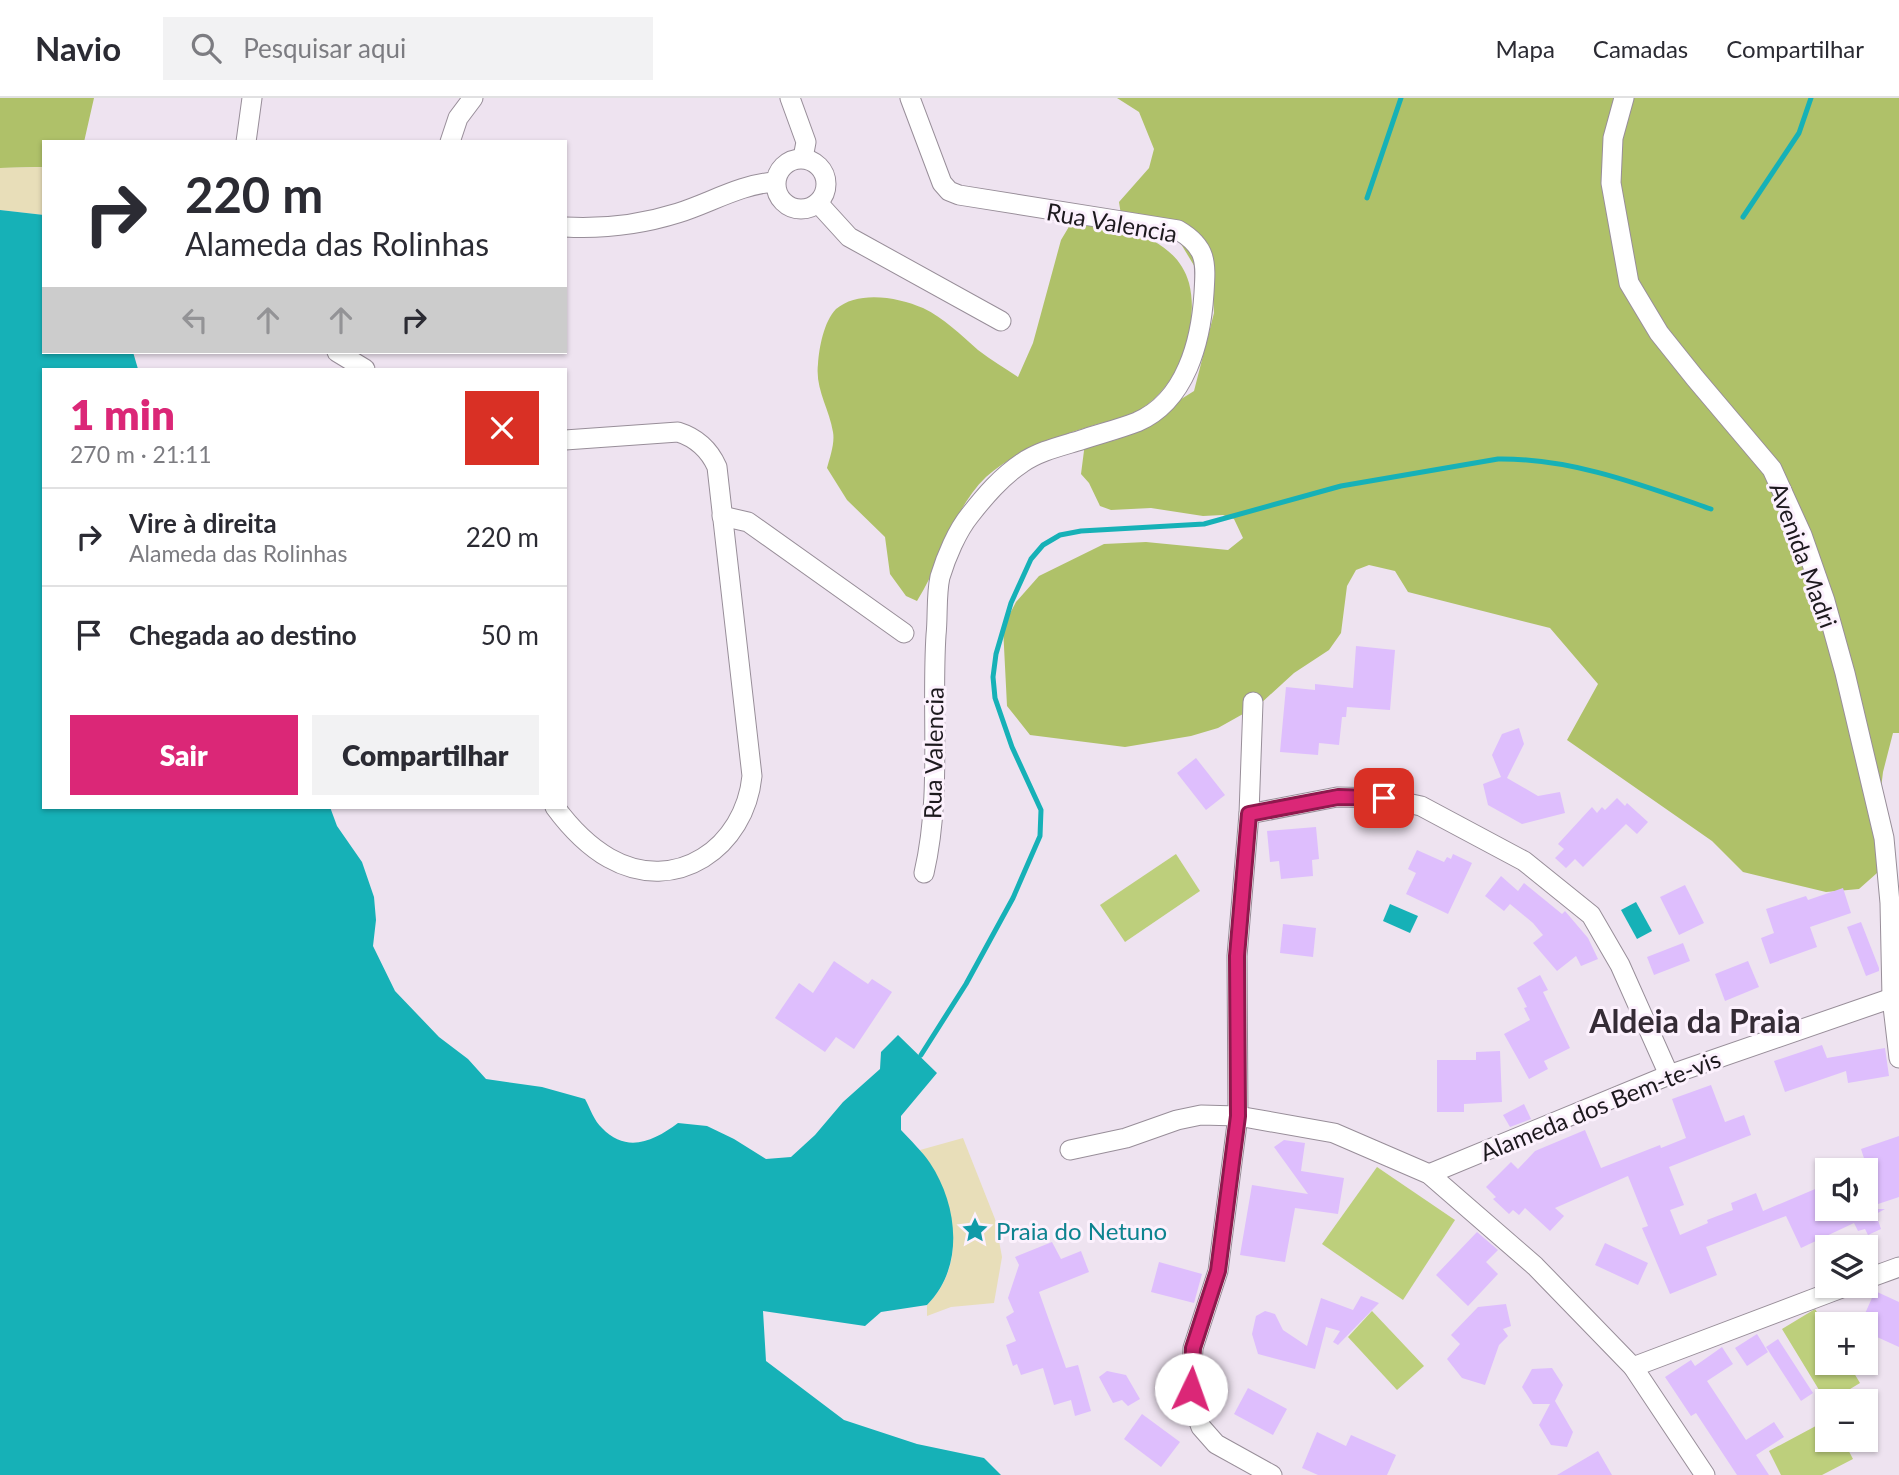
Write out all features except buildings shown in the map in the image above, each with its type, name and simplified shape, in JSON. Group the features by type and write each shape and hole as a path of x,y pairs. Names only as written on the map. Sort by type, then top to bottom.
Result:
{"street":[{"path":"246,140 252,98"},
{"path":"451,140 458,117 472,98"},
{"path":"790,98 806,142 803,158"},
{"name":"Rua Valencia","path":"910,98 942,183 949,191 1000,203 1178,230 1190,237 1200,248 1206,264 1204,299 1194,350 1187,372 1174,392 1155,411 1138,421 1023,462 991,488 967,518 954,543 940,578 934,661 931,842 924,873"},
{"name":"Avenida Madri","path":"1624,98 1613,138 1611,183 1629,283 1659,333 1772,469 1802,535 1825,601 1884,838 1890,903 1892,998 1899,1058"},
{"path":"803,158 820,167 827,185 818,203 800,210 782,201 775,182 784,165 803,158"},
{"path":"567,227 587,228 676,214 754,185 775,182"},
{"path":"818,203 849,237 1001,321"},
{"path":"340,354 363,368"},
{"path":"557,809 578,833 609,858 638,869 684,866 723,844 741,819 747,805 752,776 717,467 713,459 702,445 687,435 668,431 567,440"},
{"path":"722,516 748,522 904,633"},
{"path":"1253,702 1249,814 1237,956 1238,1116 1218,1271 1193,1348 1191,1389 1194,1409 1201,1427 1216,1444 1272,1475"},
{"path":"1249,814 1338,797 1384,798 1421,806 1524,861 1591,915 1620,965 1669,1074"},
{"name":"Alameda dos Bem-te-vis","path":"1429,1174 1669,1074 1892,998"},
{"path":"1070,1150 1126,1138 1177,1120 1201,1115 1238,1116 1334,1133 1429,1174 1535,1266 1633,1367 1705,1475"},
{"path":"1878,1275 1899,1267"},
{"path":"1633,1367 1815,1298"}],"green space":[{"path":"0,98 94,98 84,140 42,140 42,167 0,168"},
{"path":"1117,98 1899,98 1899,733 1893,733 1883,772 1879,805 1883,859 1877,873 1859,889 1826,892 1743,872 1712,841 1567,740 1598,684 1550,628 1408,592 1395,571 1369,565 1356,570 1347,586 1341,633 1329,650 1294,673 1259,705 1218,728 1191,736 1125,747 1030,735 1007,706 1003,627 1016,602 1039,576 1104,544 1146,542 1228,550 1243,538 1234,519 1223,515 1203,516 1151,508 1111,510 1100,506 1089,483 1081,474 1085,443 1116,440 1194,391 1214,313 1213,297 1178,239 1121,215 1119,202 1149,168 1154,149 1139,112"},
{"path":"1076,221 1110,226 1143,236 1172,254 1182,267 1189,283 1192,312 1189,334 1180,362 1162,391 1136,412 1033,447 996,468 986,477 974,490 955,521 917,601 906,596 890,574 885,537 847,500 827,468 833,436 818,373 825,327 836,309 855,299 878,297 902,301 923,308 938,317 978,350 1018,377 1033,343 1061,240 1070,225"},
{"path":"1176,854 1200,891 1125,942 1100,905"},
{"path":"1377,1167 1455,1220 1403,1300 1322,1244"},
{"path":"1815,1309 1815,1375 1855,1375 1860,1383 1850,1389 1818,1389 1782,1329"},
{"path":"1372,1311 1424,1366 1397,1390 1348,1337"},
{"path":"1815,1426 1815,1452 1849,1452 1853,1459 1822,1475 1781,1475 1769,1451"}],"sand":[{"path":"42,167 42,215 0,210 0,168"},
{"name":"Praia do Netuno","path":"963,1138 995,1219 1002,1257 994,1303 951,1307 927,1316 927,1305 941,1288 953,1248 948,1207 932,1167 920,1150"}],"water":[{"path":"0,210 42,215 42,354 134,354 138,368 42,368 42,809 331,809 337,826 362,862 374,897 376,920 373,946 395,991 439,1037 468,1059 486,1079 542,1087 585,1099 599,1125 621,1141 631,1143 650,1139 678,1123 707,1126 766,1159 791,1157 815,1135 843,1102 880,1069 881,1052 898,1035 937,1073 901,1116 901,1130 930,1163 947,1198 953,1235 947,1273 939,1290 927,1305 881,1312 865,1326 763,1311 766,1361 844,1420 917,1444 984,1458 1001,1475 0,1475"},
{"path":"1636,902 1652,931 1637,939 1621,910"},
{"path":"1390,904 1418,916 1410,933 1383,921"}],"waterway":[{"path":"1367,198 1401,98"},
{"path":"1743,217 1799,133 1811,98"},
{"path":"921,1055 966,984 1013,898 1040,836 1041,810 1012,747 995,698 993,677 996,654 1011,603 1031,559 1043,545 1060,535 1081,531 1204,524 1341,486 1498,459 1580,468 1633,482 1711,509"}],"place":[{"name":"Praia do Netuno","path":"975,1230"}],"district":[{"name":"Aldeia da Praia","path":"1695,1020"}],"route":[{"path":"1191,1389 1193,1348 1218,1271 1238,1116 1237,956 1249,814 1338,797 1384,798"}]}
